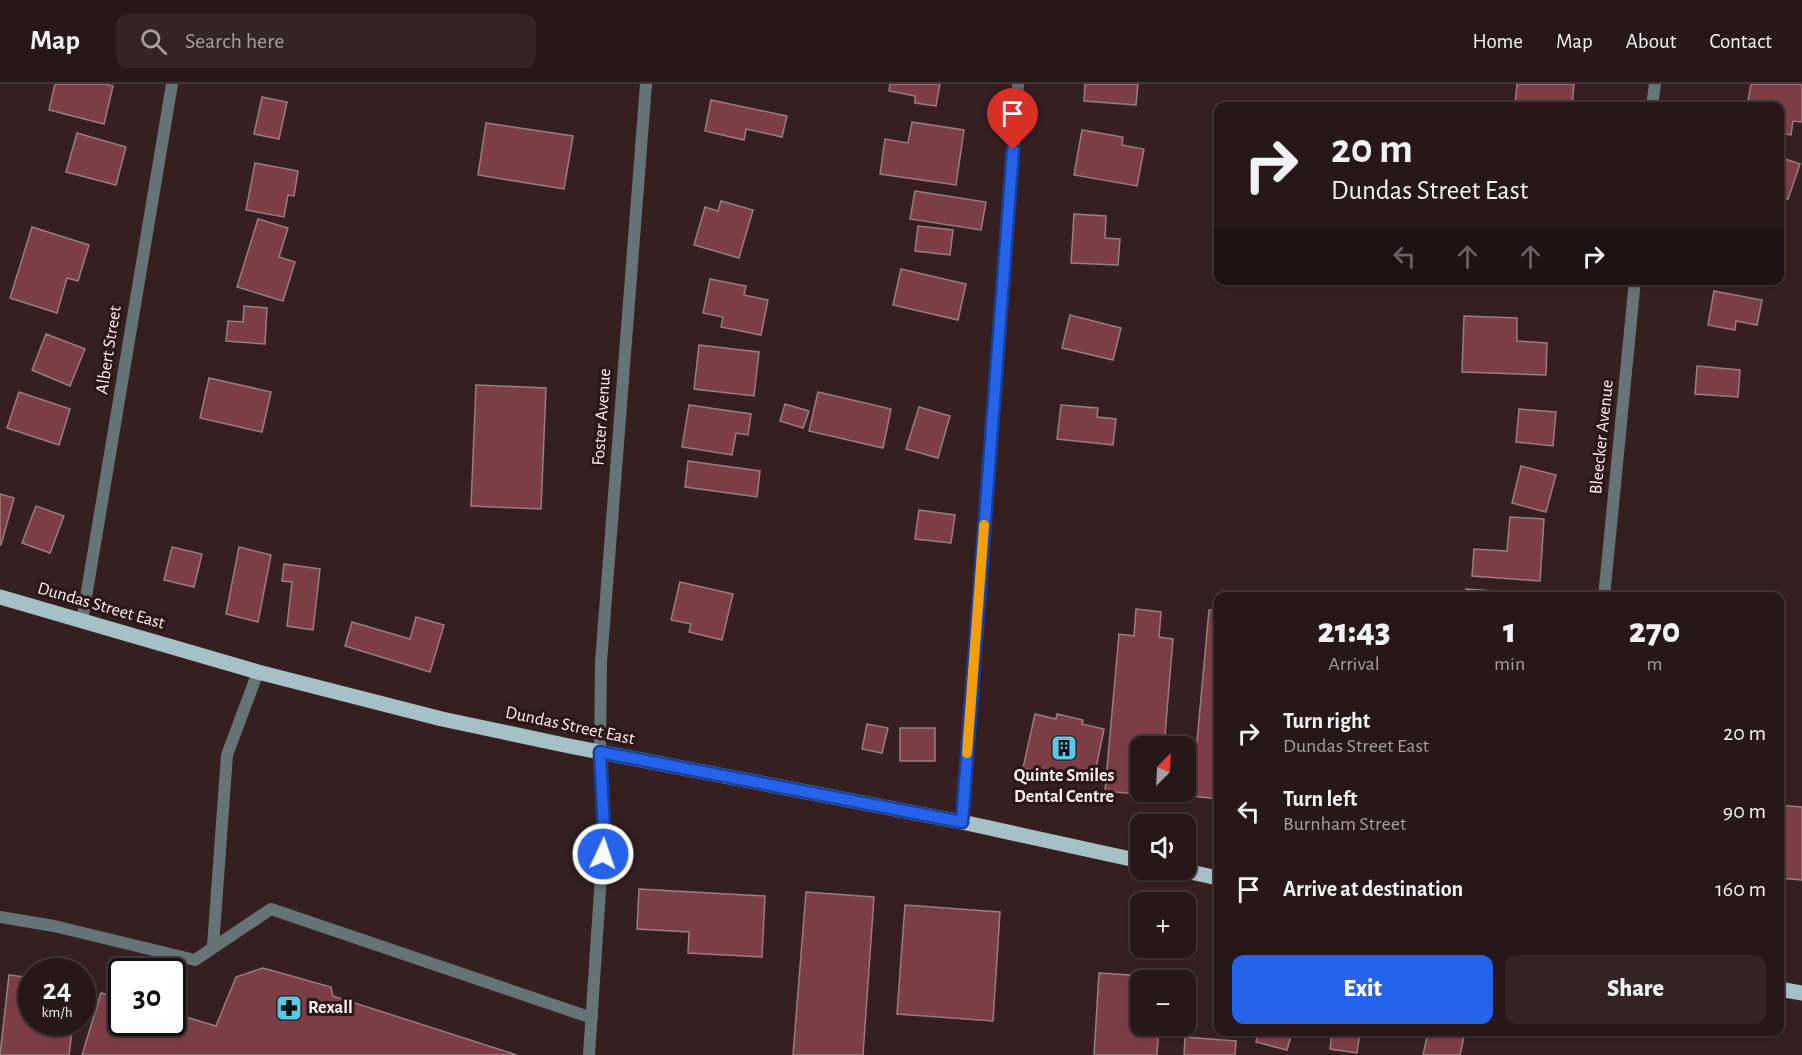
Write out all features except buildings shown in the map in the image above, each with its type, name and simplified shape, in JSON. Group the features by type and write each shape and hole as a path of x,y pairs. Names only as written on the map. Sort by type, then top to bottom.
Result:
{"main road":[{"name":"Dundas Street East","path":"0,597 258,672 442,719 962,822 1130,859"},
{"path":"1196,873 1214,877"},
{"path":"1784,990 1802,993"}],"street":[{"name":"Albert Street","path":"82,621 172,84"},
{"name":"Foster Avenue","path":"589,1055 604,831 600,752 601,662 646,84"},
{"path":"962,822 1018,84"},
{"path":"1652,102 1654,84"},
{"name":"Bleecker Avenue","path":"1604,592 1635,285"},
{"path":"213,946 227,755 258,672"},
{"path":"0,917 54,926 195,960 271,909 592,1018"}],"slow traffic":[{"path":"967,753 984,525"}],"place":[{"name":"Quinte Smiles Dental Centre","path":"1064,748"},
{"name":"Rexall","path":"289,1008"}],"route":[{"path":"603,854 600,752 962,822 1013,150"}]}
